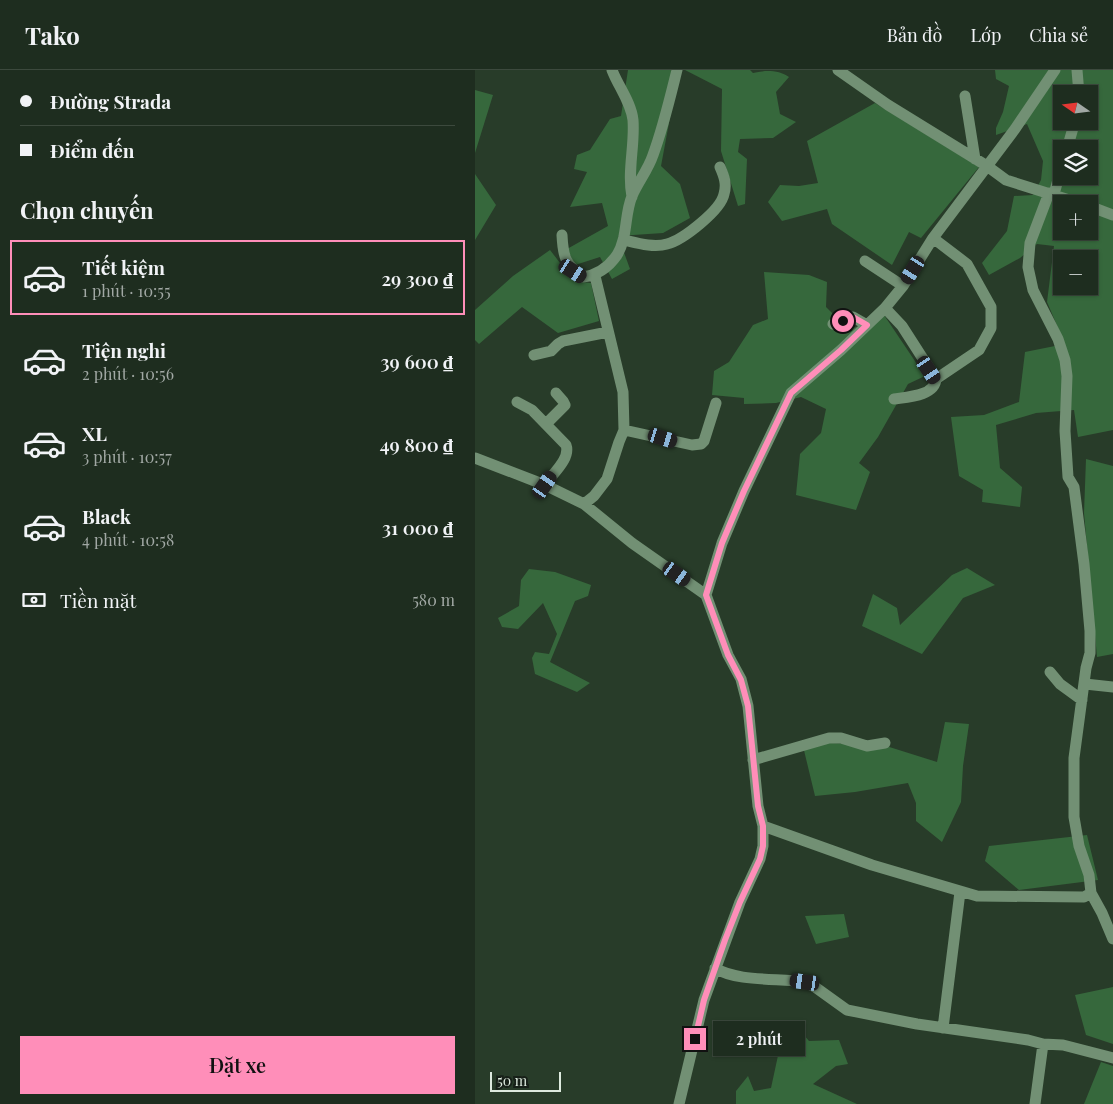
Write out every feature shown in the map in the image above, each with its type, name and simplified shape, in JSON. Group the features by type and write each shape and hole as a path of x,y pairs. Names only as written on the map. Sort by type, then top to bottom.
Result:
{"street":[{"path":"612,70 631,108 633,120 630,163 632,197"},
{"path":"561,236 566,263 583,277 595,276 607,268 624,240 632,197 654,154 677,70"},
{"path":"838,70 888,105 987,166 1006,180 1055,195"},
{"path":"706,595 722,543 744,491 791,393 841,350 885,308 903,286 933,238 1055,70"},
{"path":"1077,70 1078,85"},
{"path":"965,96 975,159"},
{"path":"624,240 643,244 666,245 682,237 720,204 724,194 725,180 720,167"},
{"path":"1055,185 1030,243 1028,267 1033,290 1058,338 1065,360 1067,376 1065,431 1068,476 1074,487 1090,631 1090,653 1086,668 1074,758 1074,817 1079,846 1089,875 1091,893 1113,939"},
{"path":"1098,209 1113,215"},
{"path":"894,399 915,396 930,390 935,384 936,379 979,350 991,328 991,307 967,264 933,238"},
{"path":"865,261 903,286"},
{"path":"584,504 594,496 607,479 624,430 623,392 595,276"},
{"path":"885,308 902,326 936,379"},
{"path":"833,324 853,317 867,325"},
{"path":"534,355 551,351 563,341 609,332"},
{"path":"546,424 565,405 556,393"},
{"path":"517,402 531,410 566,445 564,461 545,485"},
{"path":"624,430 679,443 701,444 704,441 716,403"},
{"path":"475,458 545,485 584,504 632,543 706,595 728,655 741,680 748,706 758,806 763,826 763,846 760,859 740,902 704,1000 679,1104"},
{"path":"1050,672 1060,684 1082,700"},
{"path":"1085,684 1113,687"},
{"path":"753,760 829,738 841,738 867,746 885,744"},
{"path":"763,826 872,865 977,896 1084,897 1091,893"},
{"path":"943,1028 961,892"},
{"path":"715,968 738,977 805,982 847,1010 943,1028 1028,1040 1043,1044 1063,1045 1113,1058"},
{"path":"1035,1104 1043,1044"}],"green space":[{"path":"628,70 671,70 674,96 661,166 680,184 690,218 663,233 618,236 630,269 612,279 600,257 575,265 567,249 608,226 602,203 570,207 587,172 574,169 577,155 590,150 610,119 621,116"},
{"path":"685,70 750,70 753,73 772,71 789,77 776,92 780,114 796,122 773,138 740,139 738,152 747,159 745,204 738,206 721,151 722,89"},
{"path":"995,70 1113,70 1113,430 1078,437 1074,410 1036,413 996,425 1000,468 1022,487 1020,507 982,502 983,490 959,476 951,417 984,415 1019,402 1025,352 1065,344 1047,302 1053,254 1053,295 1098,295 1098,250 1054,250 1054,246 1037,244 1020,258 989,275 982,263 1007,231 1014,196 1033,195 1041,180 1043,161 1027,124 996,135 996,128 1003,112 1009,86 996,79"},
{"path":"475,90 493,95 475,153"},
{"path":"875,103 979,167 921,238 909,232 892,265 832,224 827,209 782,221 768,202 780,185 799,186 818,183 807,141"},
{"path":"475,174 496,205 475,240"},
{"path":"550,250 574,281 591,283 599,321 558,333 522,307 479,344 475,340 475,310 513,276"},
{"path":"764,272 809,275 827,282 826,307 849,330 884,315 925,376 908,384 878,437 859,463 870,472 856,510 796,495 800,454 821,433 826,409 801,397 776,403 744,404 744,398 712,395 714,371 729,362 753,325 768,319"},
{"path":"1086,459 1113,466 1113,654 1097,657 1084,513"},
{"path":"967,568 995,585 963,598 922,654 862,626 873,594 897,608 900,625 952,575"},
{"path":"529,569 555,572 591,585 588,596 575,601 550,662 590,683 577,692 535,674 532,658 535,652 549,654 557,634 543,603 518,629 502,627 498,618 519,606 521,580"},
{"path":"945,722 969,724 963,766 961,802 942,842 916,821 916,803 908,783 855,792 815,796 802,742 883,745 937,762"},
{"path":"1087,835 1098,880 1019,890 985,861 989,846"},
{"path":"844,914 849,937 816,944 805,916"},
{"path":"1113,987 1113,1044 1086,1035 1075,995"},
{"path":"793,1022 809,1041 839,1040 848,1064 836,1066 813,1084 857,1104 736,1104 736,1091 748,1076 754,1091 771,1088 785,1023"},
{"path":"1101,1062 1113,1066 1113,1104 1084,1104"}],"route":[{"path":"695,1039 704,1000 725,940 760,859 763,846 763,826 758,806 748,706 737,669 728,655 706,595 722,543 744,491 791,393 867,325 853,317 843,321"}]}
